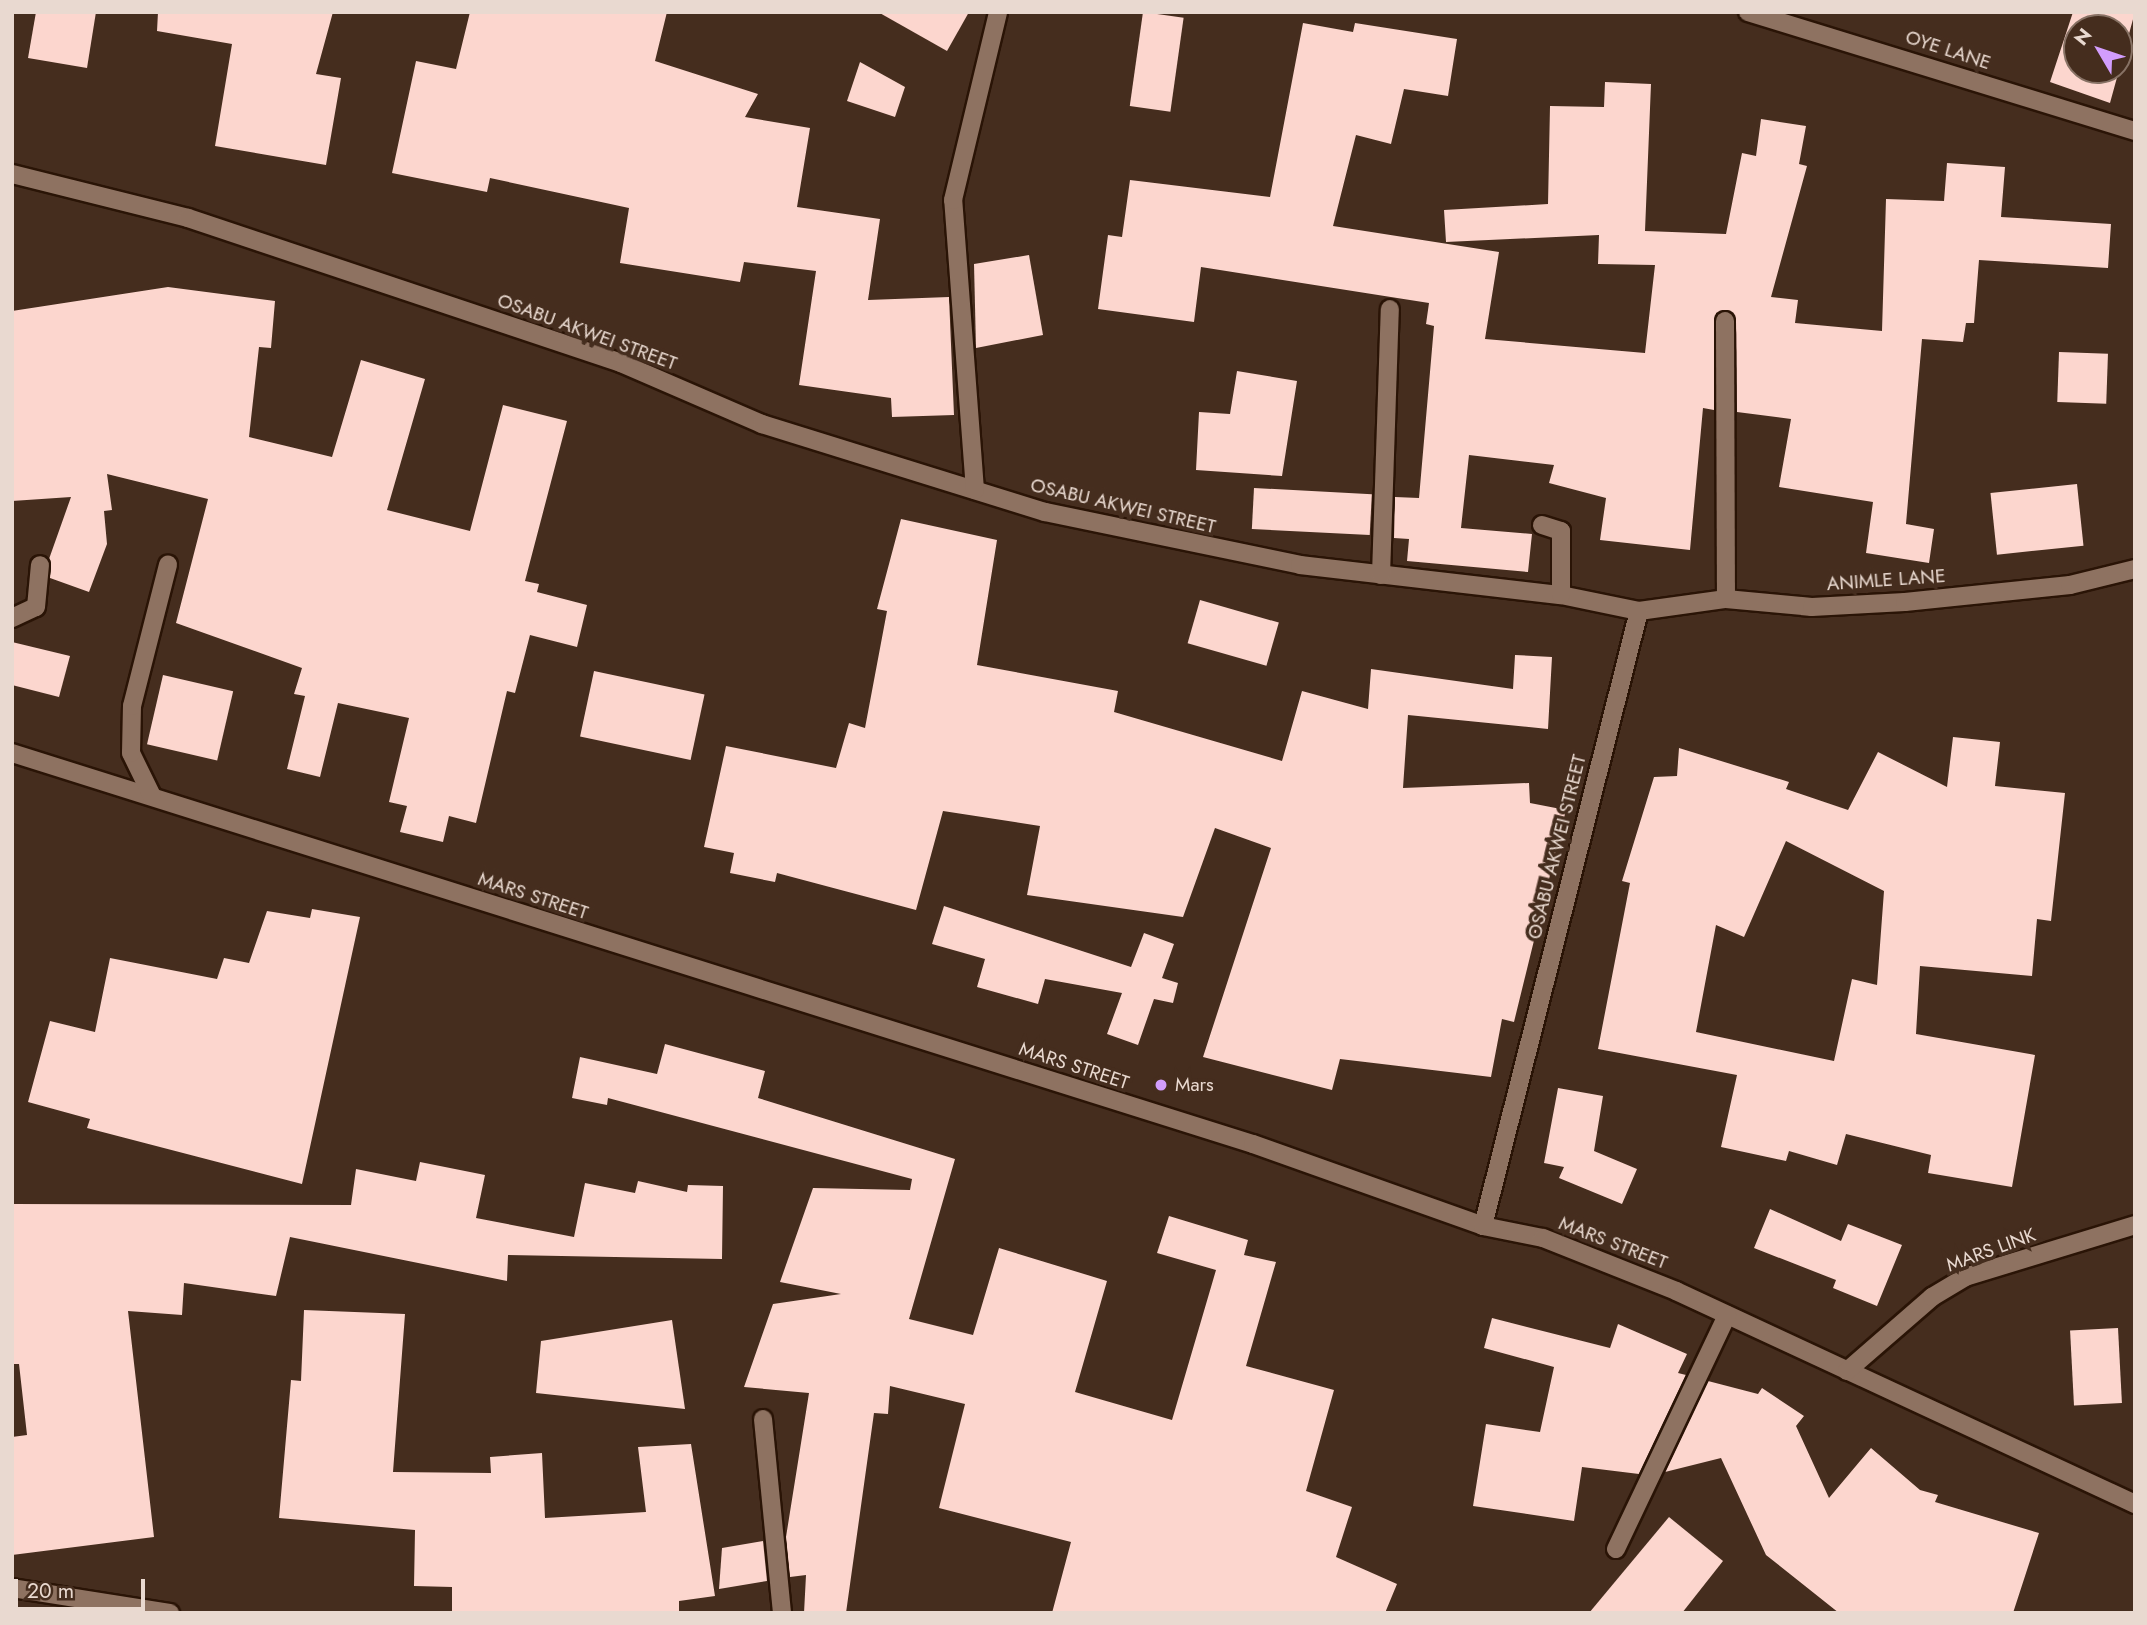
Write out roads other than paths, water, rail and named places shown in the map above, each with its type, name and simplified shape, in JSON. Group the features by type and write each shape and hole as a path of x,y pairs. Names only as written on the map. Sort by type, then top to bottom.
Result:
{"street":[{"path":"975,490 953,200 998,12"},
{"name":"OYE LANE","path":"1748,12 2135,131"},
{"name":"OSABU AKWEI STREET","path":"12,174 188,218 621,363 762,424 975,490 1173,540 1381,575 1561,595 1639,611 1483,1226"},
{"path":"1381,575 1390,310"},
{"path":"1725,321 1726,599"},
{"path":"1542,525 1561,531 1561,595"},
{"path":"12,618 36,607 40,565"},
{"path":"152,796 131,753 132,706 168,565"},
{"name":"ANIMLE LANE","path":"1639,611 1726,599 1812,607 1905,602 2070,585 2135,569"},
{"name":"MARS STREET","path":"12,754 1240,1140 1483,1226 1543,1238 1727,1315 2135,1504"},
{"name":"MARS LINK","path":"1847,1371 1932,1297 1965,1278 2135,1225"},
{"path":"1616,1549 1727,1315"},
{"path":"763,1419 782,1613"},
{"path":"12,1588 170,1613"}],"place":[{"name":"Mars","path":"1161,1085"}]}
